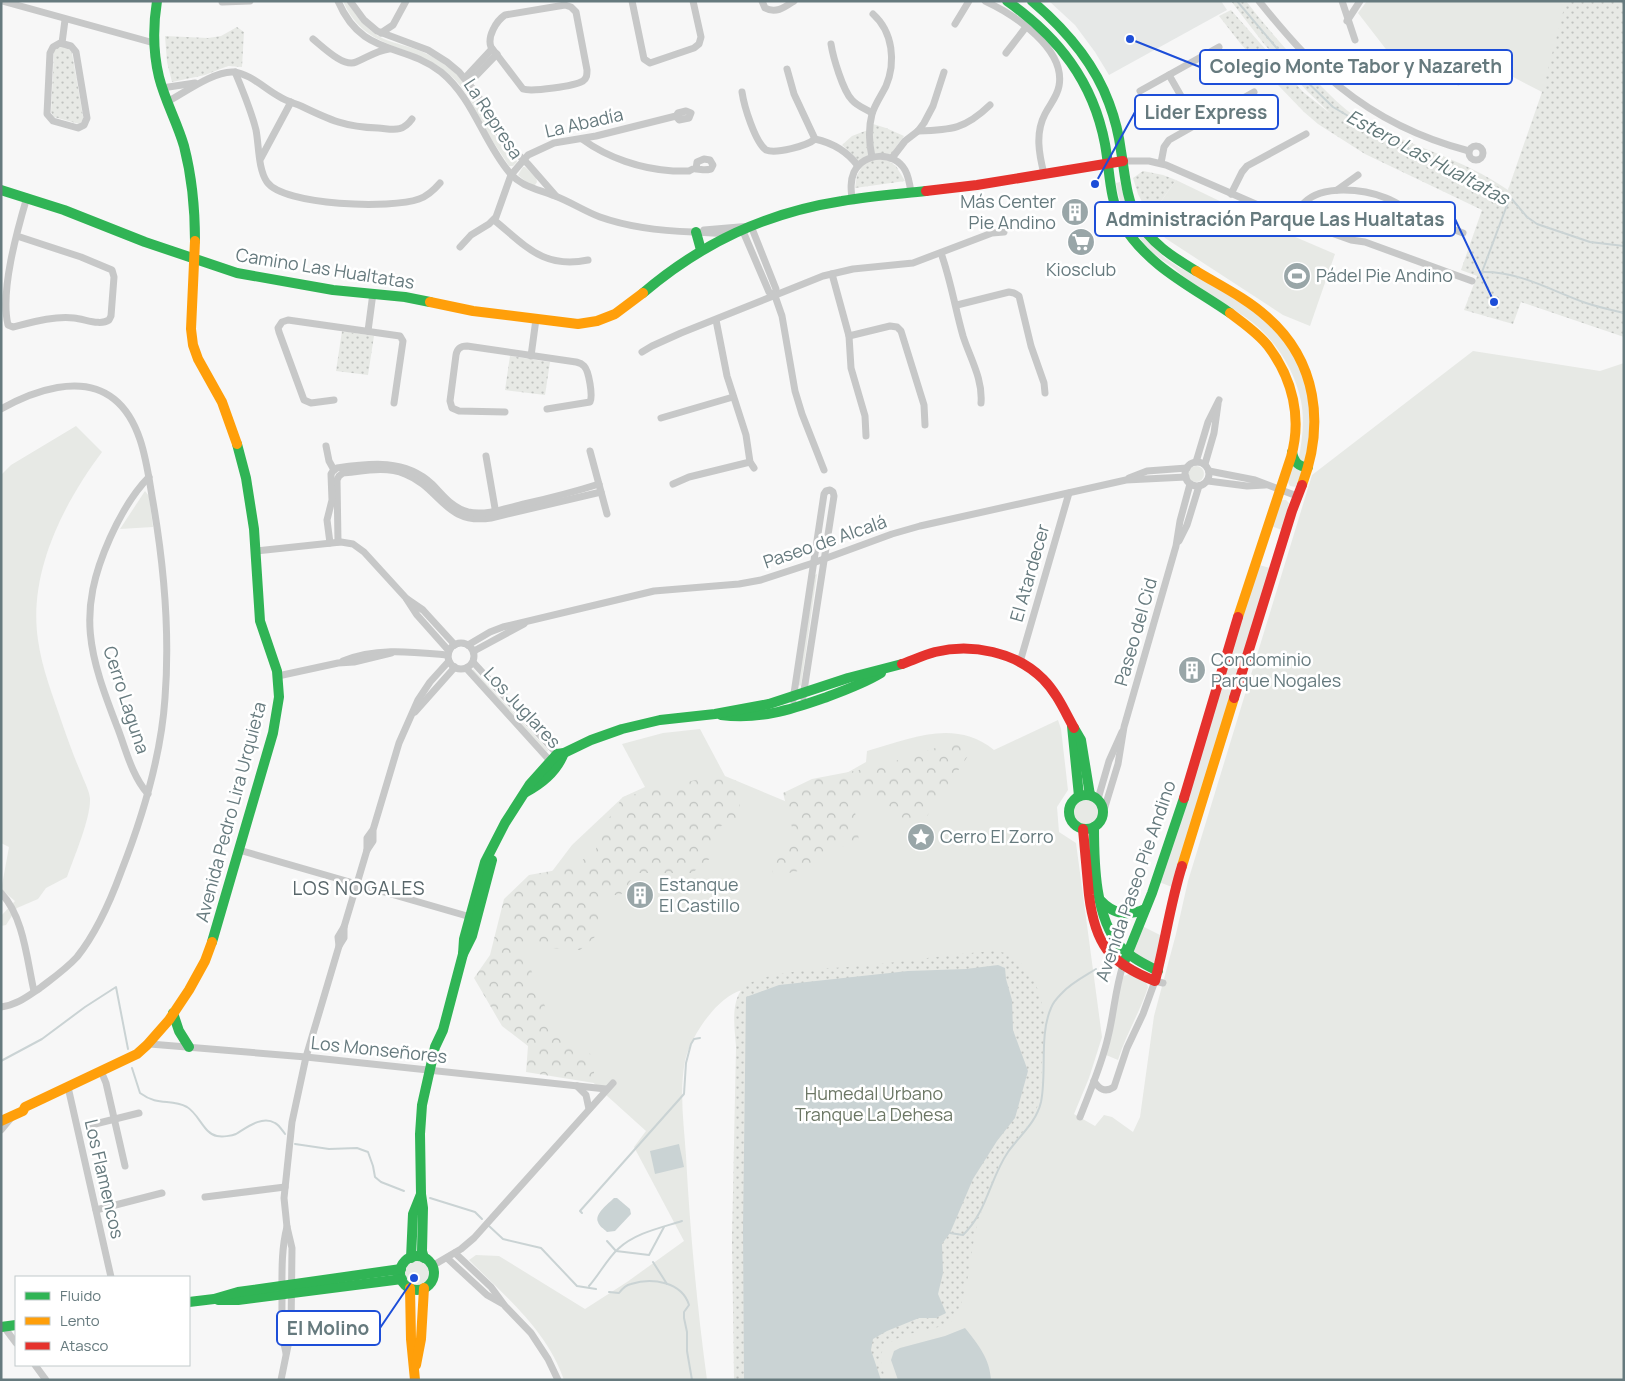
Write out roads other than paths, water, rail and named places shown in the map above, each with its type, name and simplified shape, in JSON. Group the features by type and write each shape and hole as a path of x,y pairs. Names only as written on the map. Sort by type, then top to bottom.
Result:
{"street":[{"path":"2,1 65,20 154,43"},
{"name":"Avenida Pedro Lira Urquieta","path":"1,1121 23,1111 25,1107 137,1054 150,1044 173,1013 207,956 277,720 279,701 278,676 260,623 256,552 247,489 233,430 221,399 197,358 192,344 194,208 191,178 180,135 162,88 156,64 154,43 158,1"},
{"path":"222,2 250,1"},
{"name":"La Represa","path":"338,1 348,20 368,38 388,49 428,64 457,87 490,144 512,175 528,187 556,196 589,213 628,225 665,231 710,234 742,229"},
{"name":"La Represa","path":"350,1 364,20 381,33 421,47 440,57 467,80 480,100 498,135 556,196"},
{"path":"381,33 393,25 406,1"},
{"path":"632,1 644,59 650,63 694,48 700,44 701,37 693,1"},
{"path":"762,1 767,9 773,11 780,10 794,1"},
{"path":"955,24 968,1"},
{"path":"986,1 1026,27 1049,50 1057,62 1059,71 1058,90 1045,114 1040,129 1039,152 1044,174"},
{"name":"Avenida Paseo Pie Andino","path":"1007,1 1029,16 1048,33 1073,65 1091,97 1098,116 1108,162 1110,191 1116,210 1128,234 1160,268 1254,330 1266,343 1278,358 1287,376 1294,398 1296,428 1292,452 1156,882 1126,952 1114,998 1108,1036 1080,1117"},
{"name":"Avenida Paseo Pie Andino","path":"1032,1 1064,30 1095,72 1113,114 1123,161 1124,180 1130,204 1141,226 1150,238 1171,257 1260,311 1275,324 1293,347 1305,370 1314,404 1315,431 1308,467 1297,496 1175,889 1160,977 1127,1048 1114,1087 1108,1090 1102,1089 1094,1081"},
{"path":"1259,1 1319,68 1349,94 1372,109 1410,129 1445,144 1469,151"},
{"path":"1342,1 1347,21 1355,40"},
{"path":"1347,21 1360,1"},
{"path":"568,5 576,12 587,76 585,80 580,82 546,89 526,90 518,85 495,52 490,43 490,38 501,18 505,15 568,5"},
{"path":"872,157 870,133 872,113 889,78 892,56 886,33 881,23 873,14"},
{"path":"62,43 65,20"},
{"path":"393,25 397,40"},
{"path":"1006,53 1026,27"},
{"path":"368,38 372,53"},
{"path":"313,39 348,63 355,63 372,53 388,49"},
{"path":"62,43 71,46 77,55 87,118 84,125 78,128 52,120 47,112 50,53 52,47 62,43"},
{"path":"831,44 836,66 850,98 872,113"},
{"path":"1140,91 1219,47"},
{"path":"467,80 495,52"},
{"path":"787,70 794,94 815,139"},
{"path":"167,102 198,83 226,72 235,72 247,76 279,97 333,121 354,127 400,129 407,126 412,119"},
{"path":"235,72 254,122 264,177 273,188 289,195 316,200 366,204 402,203 423,198 440,183"},
{"path":"892,158 905,141 918,131 924,123 933,106 944,72"},
{"path":"1169,75 1197,124"},
{"path":"162,88 198,83"},
{"path":"742,92 744,105 760,142 766,150 778,152 815,139 828,142 840,148 858,166"},
{"path":"1160,163 1167,142 1254,92"},
{"path":"261,158 291,102"},
{"path":"918,131 948,129 965,125 974,120 990,105"},
{"name":"La Abadía","path":"494,220 512,175 528,155 549,145 676,116"},
{"path":"1231,194 1247,166 1306,134"},
{"path":"582,139 606,153 642,166 670,171 696,169"},
{"path":"852,199 851,182 858,166 872,157 892,158 900,164 906,170 911,193"},
{"name":"Camino Las Hualtatas","path":"1,190 73,213 194,260 249,276 333,290 405,297 460,309 578,324 591,323 609,317 629,305 668,272 702,250 742,229 805,208 852,199 976,185 1108,162 1149,161 1160,163 1295,220 1351,240 1365,242 1472,281"},
{"path":"1295,220 1300,208 1309,199 1337,190 1357,176 1360,192"},
{"path":"1337,190 1384,197 1425,219 1463,233"},
{"path":"17,236 82,257 112,270 114,276 109,320 102,323 59,317 42,319 13,327 7,324 6,288 17,236 26,197"},
{"path":"460,247 471,235 494,220 543,257 561,263 588,260"},
{"name":"La Represa","path":"696,232 717,228 742,229"},
{"path":"742,229 769,271 776,290 775,296 782,316 791,374 798,402 824,470"},
{"path":"742,229 761,275 770,293 775,296"},
{"path":"696,232 702,250"},
{"path":"642,352 657,344 832,274 853,269 907,264 992,233 1004,232"},
{"path":"941,253 957,305 963,334 977,372 981,391 981,403"},
{"path":"761,275 769,271"},
{"path":"832,274 849,336 851,368 864,416 866,436"},
{"path":"957,305 1009,292 1018,296 1030,346 1043,379 1045,393"},
{"path":"368,331 373,293"},
{"path":"530,356 536,319"},
{"path":"673,484 688,477 752,465 746,435 724,363 716,320"},
{"path":"334,400 311,403 304,400 279,332 279,326 284,321 399,335 402,339 394,403"},
{"path":"849,336 890,326 897,327 901,331 924,406 926,425"},
{"path":"505,412 459,411 452,408 450,401 458,350 461,347 466,346 579,362 586,369 592,396 590,402 547,409"},
{"path":"1,408 32,395 61,387 86,386 104,392 115,400 129,415 139,439 149,477 162,566 166,610 163,720 148,794 124,866 94,933 68,965 17,1003 1,1007"},
{"path":"661,418 733,397"},
{"path":"1196,462 1208,422 1219,400 1207,467 1208,480"},
{"path":"326,446 329,461 334,470"},
{"path":"590,451 607,514"},
{"path":"1292,452 1295,463 1300,467 1308,467"},
{"path":"486,456 496,514"},
{"path":"1208,480 1199,486 1188,480 1187,468 1196,462 1207,467 1249,478 1297,496"},
{"path":"334,543 328,520 331,506 331,474 339,468 378,464 396,465 421,476 433,485 450,503 474,513 496,514 601,492"},
{"name":"Paseo de Alcalá","path":"468,645 496,629 531,620 654,591 750,582 772,577 906,530 1126,480 1147,471 1187,468"},
{"path":"334,543 337,480 338,476 344,473 381,469 399,472 417,480 445,506 460,515 476,519 599,484"},
{"name":"Cerro Laguna","path":"148,794 134,772 104,690 92,650 89,615 94,578 107,545 124,512 149,477"},
{"name":"Paseo de Alcalá","path":"1126,480 1188,480"},
{"name":"Paseo del Cid","path":"1104,810 1118,764 1124,727 1176,546 1188,480"},
{"path":"1208,480 1247,486 1266,485"},
{"name":"Paseo del Cid","path":"1176,546 1186,525 1199,486"},
{"path":"830,490 834,496 809,657 798,701 800,656 813,563 824,494 830,490"},
{"name":"El Atardecer","path":"1020,662 1069,493"},
{"path":"256,552 334,543 349,543 361,549 406,598 449,656 455,668"},
{"path":"406,598 424,610 455,644"},
{"name":"Paseo de Alcalá","path":"474,652 531,620"},
{"path":"455,644 462,643 468,645 474,652 473,662 466,668 455,668"},
{"path":"281,1380 286,1353 282,1330 287,1290 284,1247 287,1227 284,1198 292,1122 306,1057 339,946 338,937 344,927 367,850 367,838 373,830 397,748 424,689 449,656 455,644"},
{"path":"424,1258 422,1249 421,1118 435,1048 443,1030 463,954 470,941 473,918 496,842 510,814 526,793 532,780 558,759 591,740 622,729 676,718 715,714 751,718 765,716 848,678 890,668 936,652 958,649 988,651 1020,662 1035,672 1063,704 1083,746 1094,797 1104,810 1102,820 1094,828 1083,829 1072,822 1069,813 1071,803 1079,796 1094,797"},
{"path":"278,676 391,653 413,652 449,656"},
{"path":"800,656 809,657"},
{"name":"Los Juglares","path":"473,662 558,759"},
{"path":"412,716 455,668"},
{"name":"Los Juglares","path":"466,668 508,714 558,759"},
{"path":"508,714 514,707"},
{"path":"1072,725 1079,796"},
{"name":"Paseo del Cid","path":"1094,797 1124,727"},
{"path":"1094,828 1100,900 1106,925 1118,944 1126,952 1160,977"},
{"path":"1083,829 1093,923 1097,936 1108,952 1122,965 1139,975 1160,977"},
{"path":"239,850 473,918"},
{"path":"1,893 10,903 18,920 34,992"},
{"path":"1100,900 1108,909 1119,914 1132,914 1145,909"},
{"path":"1108,952 1115,950 1118,944"},
{"path":"173,1013 179,1032 189,1047"},
{"name":"Los Monseñores","path":"150,1044 306,1057 606,1090"},
{"path":"102,1071 125,1166"},
{"path":"432,1266 455,1253 474,1238 613,1083"},
{"path":"577,1086 586,1095 589,1109"},
{"name":"Los Flamencos","path":"68,1087 111,1276"},
{"name":"Avenida Pedro Lira Urquieta","path":"1,1114 19,1106 25,1107"},
{"path":"91,1125 139,1113"},
{"path":"1,1130 12,1117"},
{"path":"205,1197 285,1187"},
{"path":"96,1210 162,1194"},
{"path":"411,1258 413,1214 421,1194"},
{"path":"455,1253 491,1287 505,1306 537,1340 558,1380"},
{"path":"410,1288 417,1290 424,1288 433,1279 432,1266 424,1258 417,1256 404,1262 402,1274 410,1288 411,1338 415,1375"},
{"path":"446,1258 487,1294 505,1306"},
{"path":"190,1302 214,1299 238,1292 287,1290 402,1274"},
{"path":"415,1375 421,1339 424,1288"},
{"path":"2,1327 15,1325"},
{"path":"2,1327 15,1342"},
{"path":"36,1366 46,1380"}],"waterway":[{"name":"Estero Las Hualtatas","path":"1237,1 1296,71 1333,107 1387,139 1510,197 1527,217 1537,224 1590,242 1624,246"},
{"path":"1510,197 1482,272 1522,278 1586,303 1624,313"},
{"path":"950,1233 963,1235 971,1226 978,1216 1002,1162 1032,1123 1039,1109 1043,1091 1045,1030 1053,1004 1070,986 1096,969"},
{"path":"1,1061 42,1039 116,987 128,1049"},
{"path":"582,1213 580,1211 684,1094 686,1063 691,1044 694,1039 700,1038"},
{"path":"132,1068 140,1093 153,1100 181,1104 187,1107 212,1134 217,1136 236,1134 254,1123 265,1120 276,1124 285,1134"},
{"path":"295,1144 329,1149 357,1148 368,1152 375,1177 381,1182 404,1191"},
{"path":"430,1198 475,1212 482,1219"},
{"path":"589,1286 610,1257 625,1243 648,1232 682,1221"},
{"path":"489,1226 503,1239 541,1248 577,1286 596,1289"},
{"path":"607,1241 616,1251 649,1255 664,1227"},
{"path":"653,1262 667,1284"},
{"path":"609,1292 619,1293 624,1287 648,1281 665,1283 680,1291 689,1305 684,1312 684,1318 692,1380"}],"place":[{"name":"Colegio Monte Tabor y Nazareth","path":"1130,39"},
{"name":"Lider Express","path":"1095,184"},
{"name":"Más Center Pie Andino","path":"1075,212"},
{"name":"Kiosclub","path":"1081,242"},
{"name":"Pádel Pie Andino","path":"1297,276"},
{"name":"Administración Parque Las Hualtatas","path":"1494,302"},
{"name":"Condominio Parque Nogales","path":"1192,670"},
{"name":"Cerro El Zorro","path":"921,837"},
{"name":"Estanque El Castillo","path":"640,895"},
{"name":"El Molino","path":"414,1278"}],"district":[{"name":"LOS NOGALES","path":"359,888"}],"park label":[{"name":"Humedal Urbano Tranque La Dehesa","path":"874,1104"}]}
